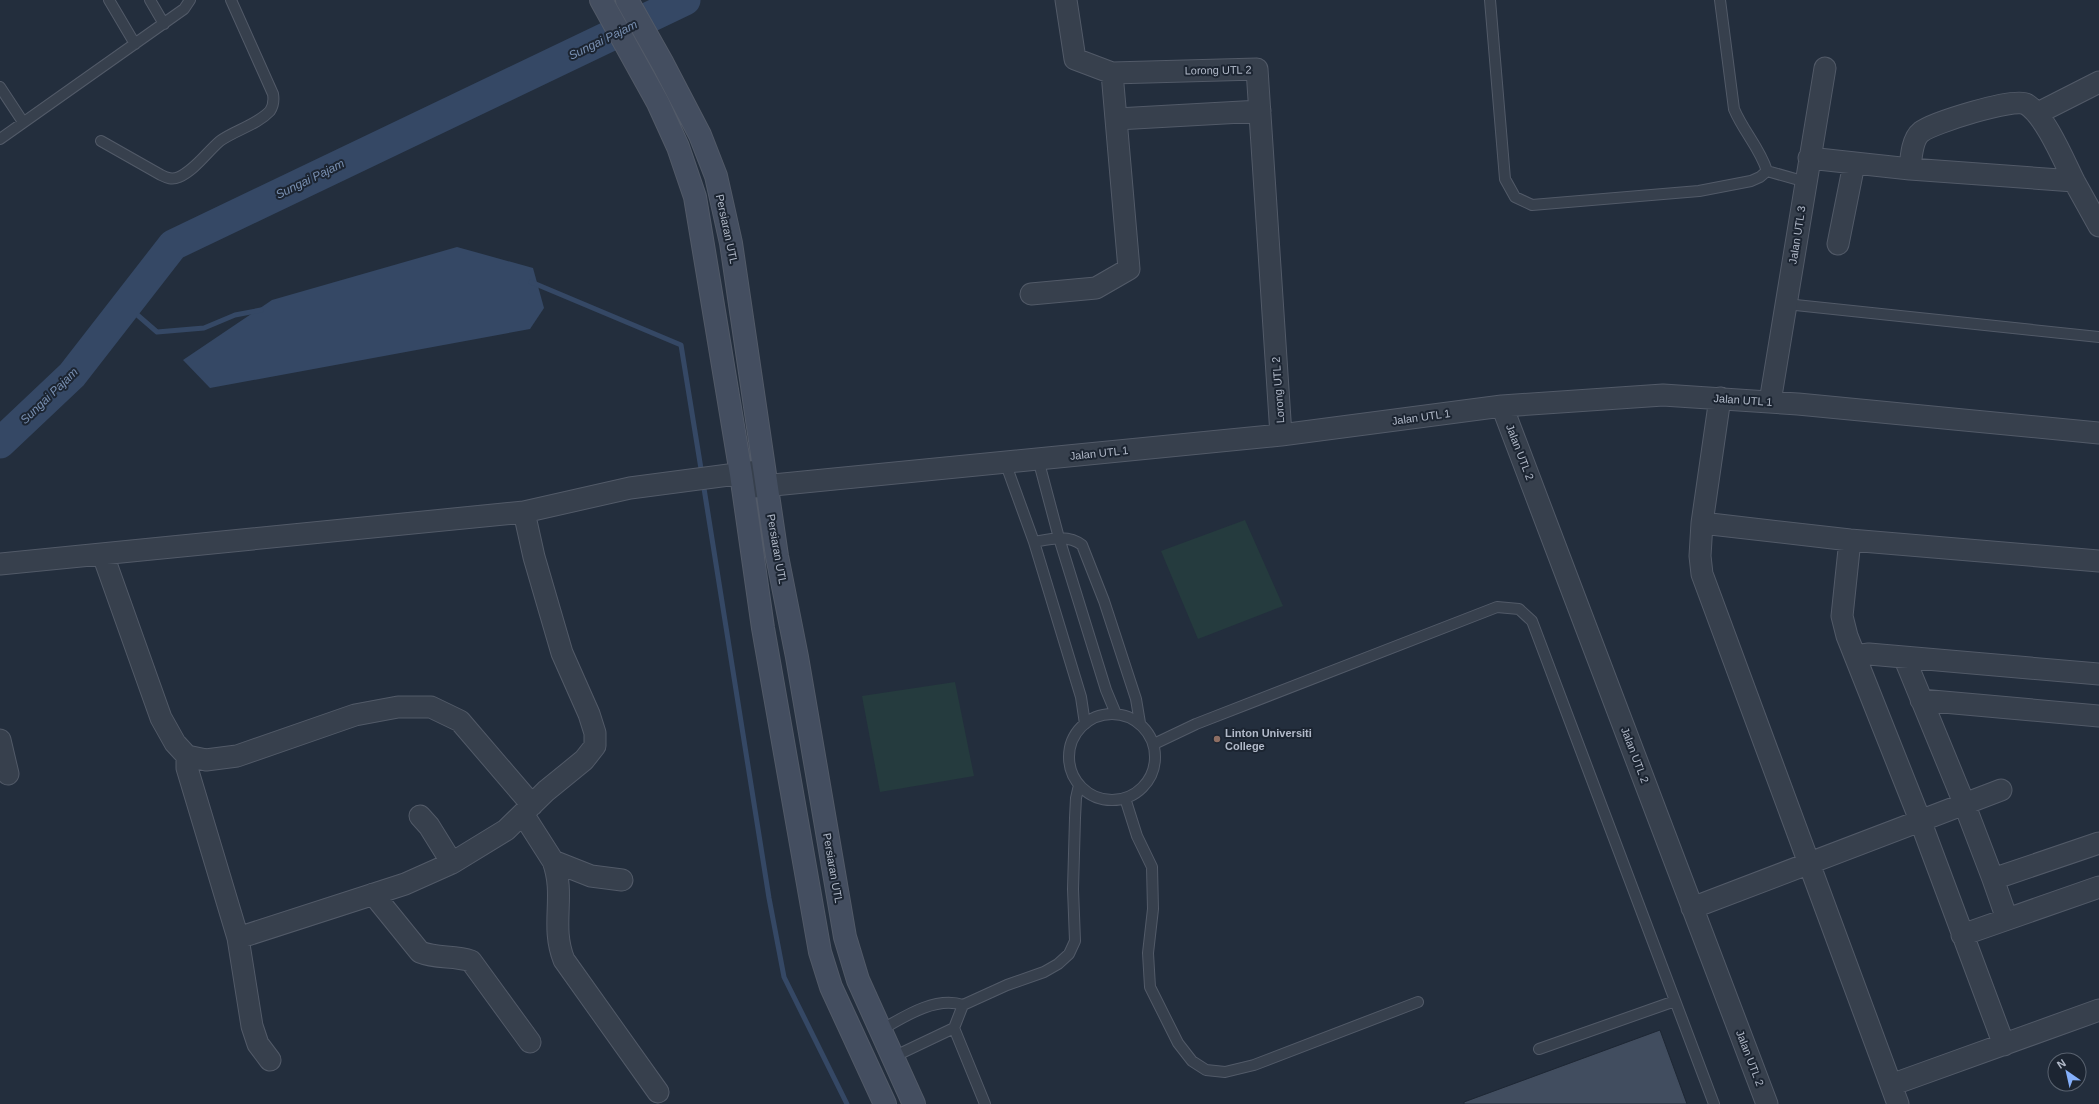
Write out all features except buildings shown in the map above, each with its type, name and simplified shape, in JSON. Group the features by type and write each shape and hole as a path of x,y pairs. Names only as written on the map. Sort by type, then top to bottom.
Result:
{"street":[{"path":"601,0 642,73 678,147 695,197 735,480 763,628 820,952 831,987 886,1104"},
{"name":"Persiaran UTL","path":"627,0 663,64 700,135 716,176 732,251 777,556 797,657 845,937 858,980 914,1104"},
{"path":"1031,294 1096,288 1129,269 1112,73 1075,59 1066,0"},
{"name":"Jalan UTL 3","path":"1770,402 1825,68"},
{"name":"Lorong UTL 2","path":"1112,73 1257,69 1281,435"},
{"path":"2038,113 2099,82"},
{"path":"1910,169 1912,150 1920,132 1939,123 2006,103 2025,103 2038,113 2099,226"},
{"path":"1117,119 1260,111"},
{"path":"1809,158 1910,169 2074,181"},
{"path":"1838,244 1854,164"},
{"name":"Jalan UTL 1","path":"0,564 103,555 524,512 630,488 684,481 735,480 1005,462 1281,435 1502,406 1662,395 1770,402 2099,433"},
{"path":"1720,398 1702,523 1700,556 1702,574 1894,1095 2004,1045 2099,1010"},
{"name":"Jalan UTL 2","path":"1502,406 1767,1104"},
{"path":"238,938 405,884 452,863 506,830 584,760 595,746 595,733 562,652 534,557 524,512"},
{"path":"1702,523 1850,540 2099,561"},
{"path":"1850,540 1842,616 1855,656 1920,820 2004,1045"},
{"path":"103,555 161,718 175,743 187,756 206,760 237,756 355,715 398,707 431,707 460,721 527,810 553,861 558,876 559,895 556,927 559,947 564,960 658,1092"},
{"path":"1855,656 1869,654 2099,674"},
{"path":"1904,657 1964,803 2007,919"},
{"path":"1921,700 2099,716"},
{"path":"0,740 8,774"},
{"path":"187,756 187,768 238,938 252,1026 258,1044 270,1060"},
{"path":"1692,908 1809,862 2001,790"},
{"path":"420,816 429,826 452,863"},
{"path":"1993,879 2099,843"},
{"path":"553,861 591,876 622,880"},
{"path":"1962,935 2099,886"},
{"path":"373,894 420,952 429,956 460,957 471,961 530,1042"}],"lane":[{"path":"109,0 134,44"},
{"path":"150,0 164,24"},
{"path":"0,139 164,24 184,9 190,0"},
{"path":"101,141 170,179 188,172 220,142 264,116 271,109 274,102 273,94 231,0"},
{"path":"1490,0 1505,179 1515,197 1532,205 1699,191 1752,181 1760,178 1767,171"},
{"path":"1720,0 1734,109 1740,124 1763,158 1767,171"},
{"path":"0,87 23,122"},
{"path":"1767,171 1806,182"},
{"path":"1786,304 2099,337"},
{"path":"1038,459 1059,538 1106,690 1116,714"},
{"path":"1005,462 1034,542 1081,697 1085,724"},
{"path":"1034,542 1059,538 1076,540 1082,545 1086,552 1136,699 1140,724"},
{"path":"1154,744 1196,724 1497,607 1519,609 1532,621 1714,1104"},
{"path":"1116,714 1129,717 1140,724 1148,733 1154,744 1156,758 1150,777 1137,792 1125,798 1113,800 1100,799 1089,794 1079,785 1072,774 1070,754 1076,735 1085,724 1094,718 1116,714"},
{"path":"893,1057 954,1028 963,1005 1007,985 1044,972 1058,964 1069,954 1075,941 1073,889 1076,798 1079,785"},
{"path":"1125,798 1137,836 1152,867 1153,908 1148,953 1150,987 1178,1043 1192,1061 1206,1070 1225,1072 1254,1065 1418,1002"},
{"path":"1539,1049 1676,1001"},
{"path":"881,1030 919,1010 940,1002 955,1002 963,1005"},
{"path":"954,1028 985,1104"}],"green space":[{"path":"1245,520 1283,606 1198,639 1161,551"},
{"path":"955,682 974,776 880,792 862,696"}],"water":[{"path":"457,247 533,268 544,308 530,329 210,388 183,360 272,300"}],"waterway":[{"name":"Sungai Pajam","path":"0,443 72,375 173,245 685,0"},
{"path":"531,282 681,345 702,475"},
{"path":"127,306 157,332 204,328 235,315 261,310"},
{"path":"703,482 769,898 784,977 847,1104"}],"place":[{"name":"Linton Universiti College","path":"1217,739"}]}
